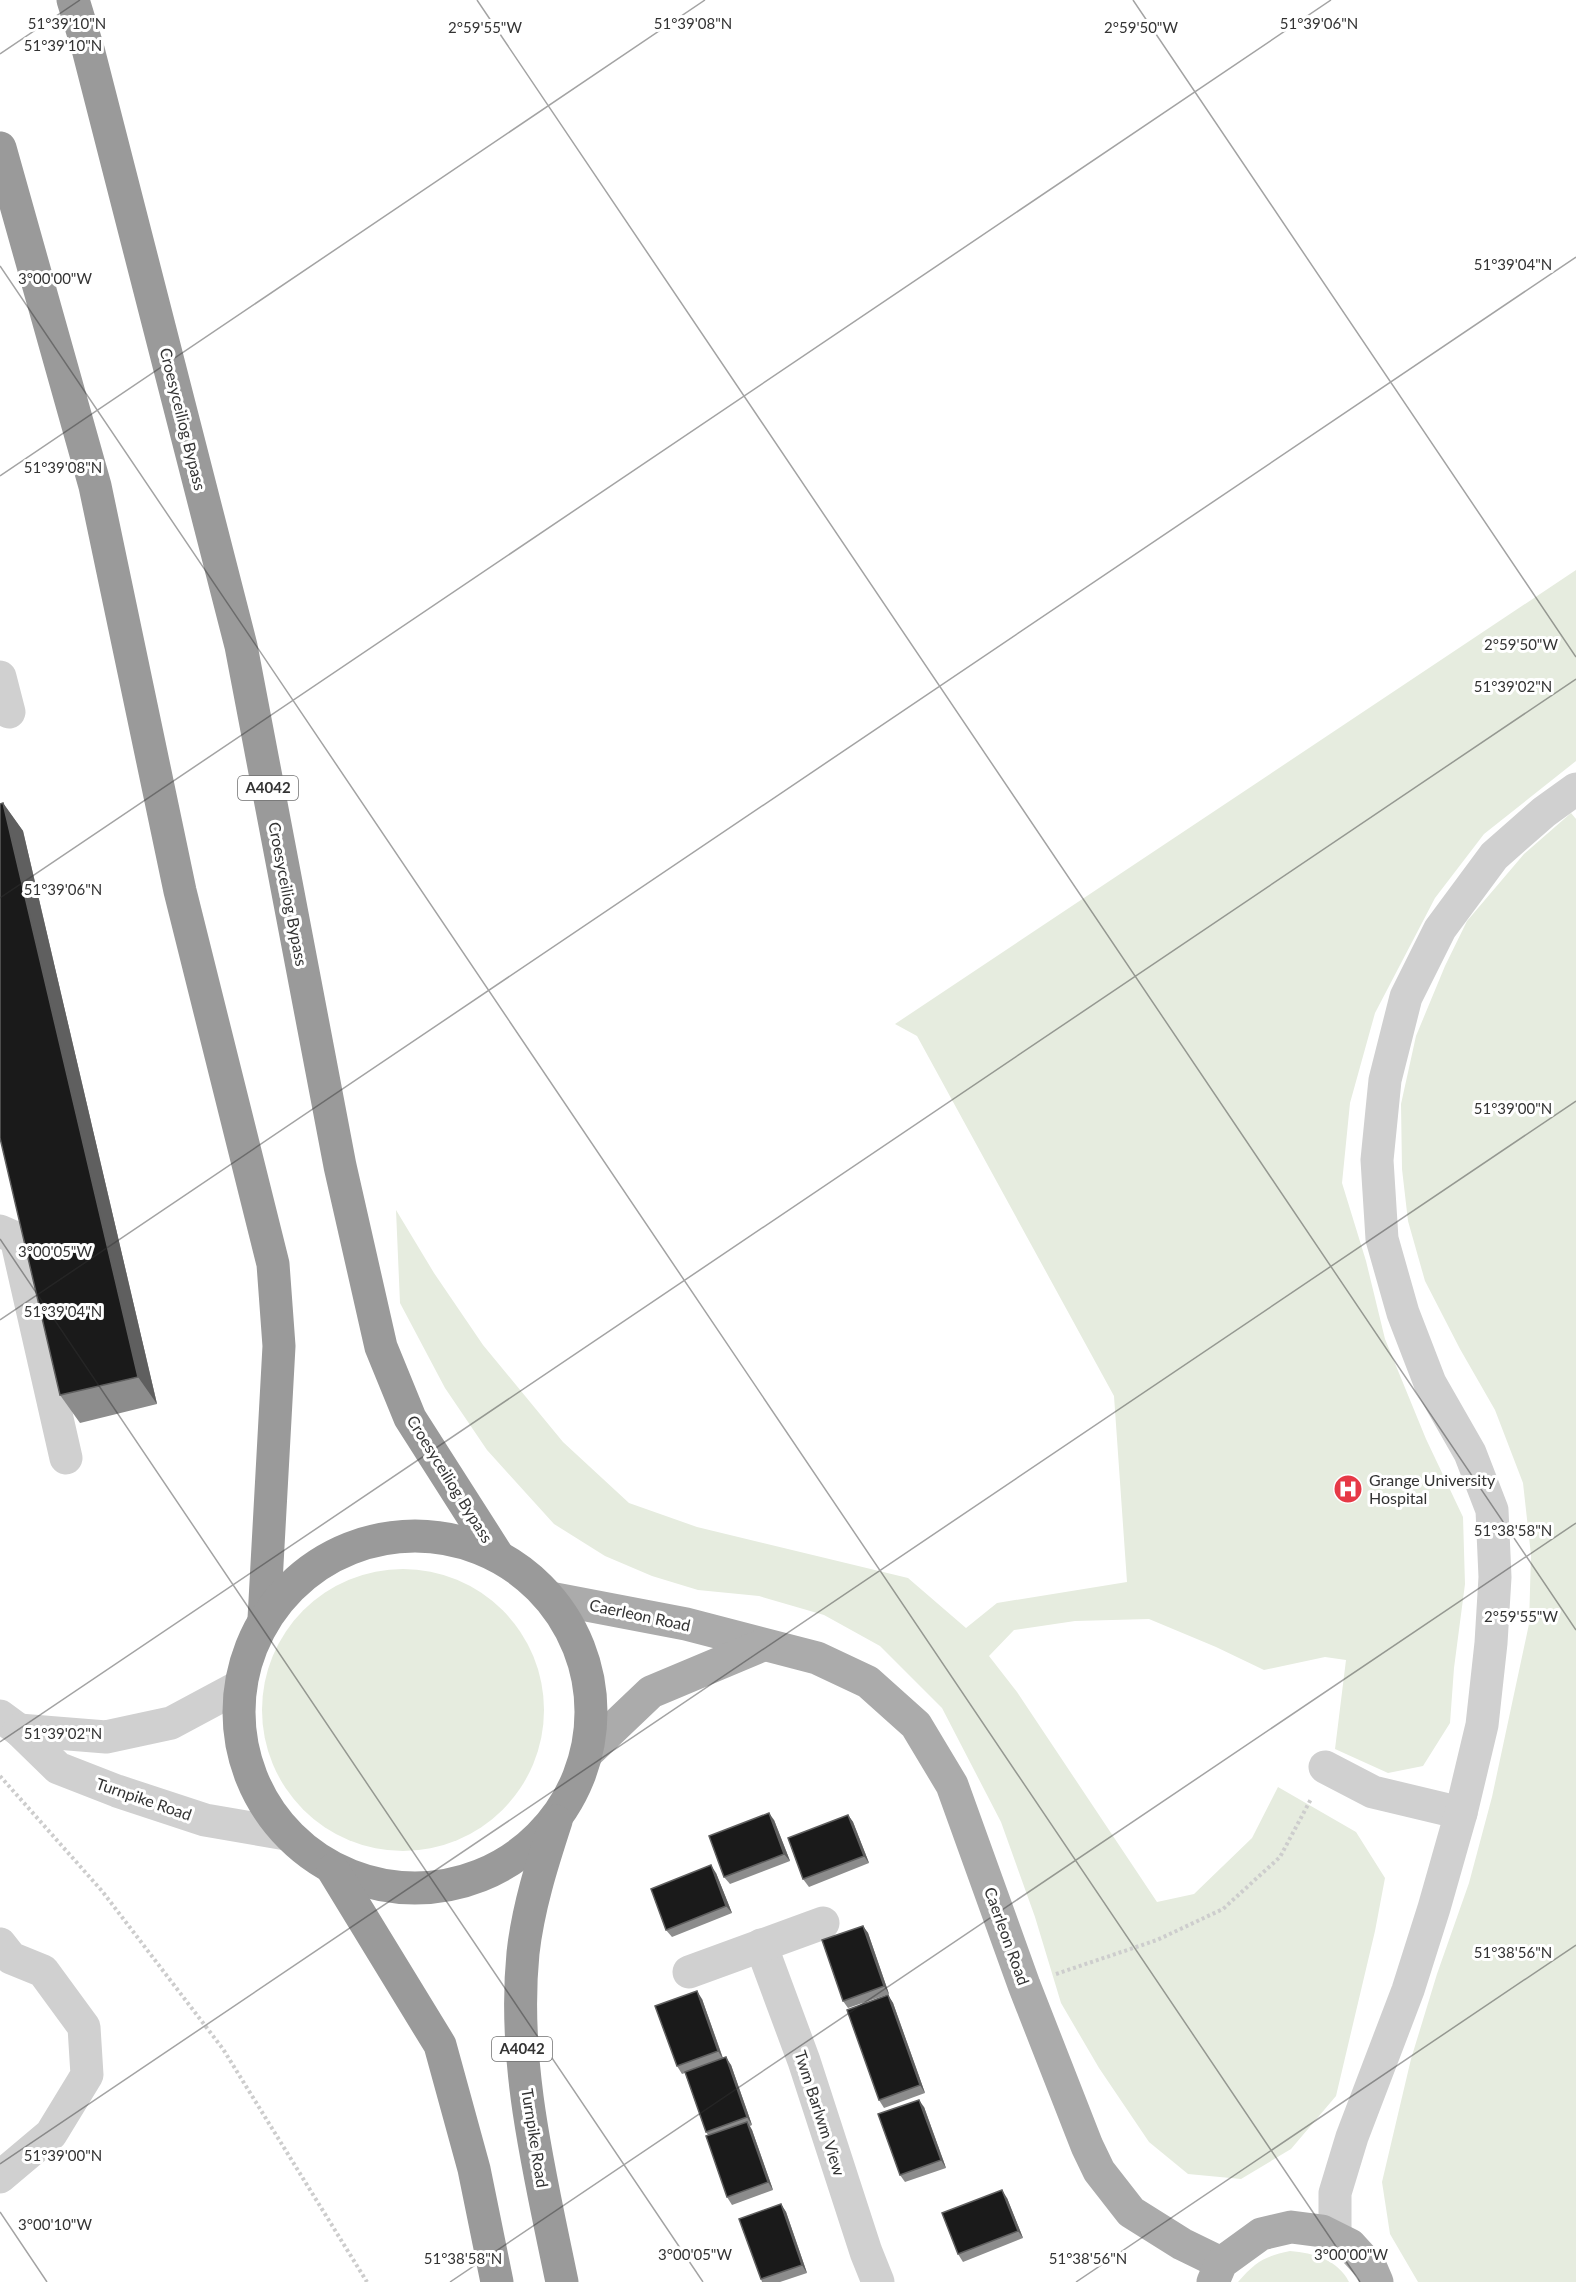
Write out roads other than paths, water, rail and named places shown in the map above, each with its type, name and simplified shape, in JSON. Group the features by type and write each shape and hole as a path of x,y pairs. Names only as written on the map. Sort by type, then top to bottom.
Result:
{"highway":[{"name":"Croesyceiliog Bypass","path":"73,0 94,72 241,646 340,1166 381,1347 410,1419 498,1556"},
{"path":"0,148 95,486 180,891 273,1264 279,1346 264,1619"},
{"path":"396,1537 448,1539 498,1556 526,1575 550,1598 579,1644 591,1697 588,1752 576,1786 558,1816 512,1860 455,1885 392,1888 333,1870 308,1854 286,1834 262,1802 246,1766 238,1726 240,1686 249,1652 264,1619 299,1579 344,1551 396,1537"},
{"name":"Turnpike Road","path":"558,1816 536,1883 524,1953 521,2043 533,2144 562,2282"},
{"path":"333,1870 440,2045 474,2169 497,2282"}],"main road":[{"name":"Caerleon Road","path":"550,1598 686,1624 817,1658 868,1682 916,1725 952,1785 1024,1985 1087,2146 1099,2171 1131,2212 1182,2244 1217,2272 1261,2234 1291,2227 1322,2231 1350,2245 1371,2268 1377,2282"},
{"path":"588,1752 651,1692 763,1645"}],"street":[{"path":"0,677 9,712"},
{"path":"1335,2238 1335,2193 1338,2182 1411,1980 1461,1813 1482,1725 1496,1577 1492,1510 1470,1453 1430,1383 1403,1313 1382,1239 1377,1160 1385,1080 1406,997 1440,929 1494,856 1544,812 1576,789"},
{"path":"0,1231 16,1238 66,1458"},
{"name":"Turnpike Road","path":"9,1723 106,1737 171,1723 240,1686"},
{"name":"Turnpike Road","path":"9,1723 58,1768 205,1820 286,1834"},
{"path":"1325,1767 1373,1792 1461,1813"},
{"path":"689,1972 823,1923"},
{"path":"0,1944 11,1958 43,1971 84,2027 87,2075 51,2134 0,2177"},
{"name":"Twm Barlwm View","path":"761,1945 804,2061 866,2252 878,2282"}],"place":[{"name":"Grange University Hospital","path":"1348,1489"}]}
